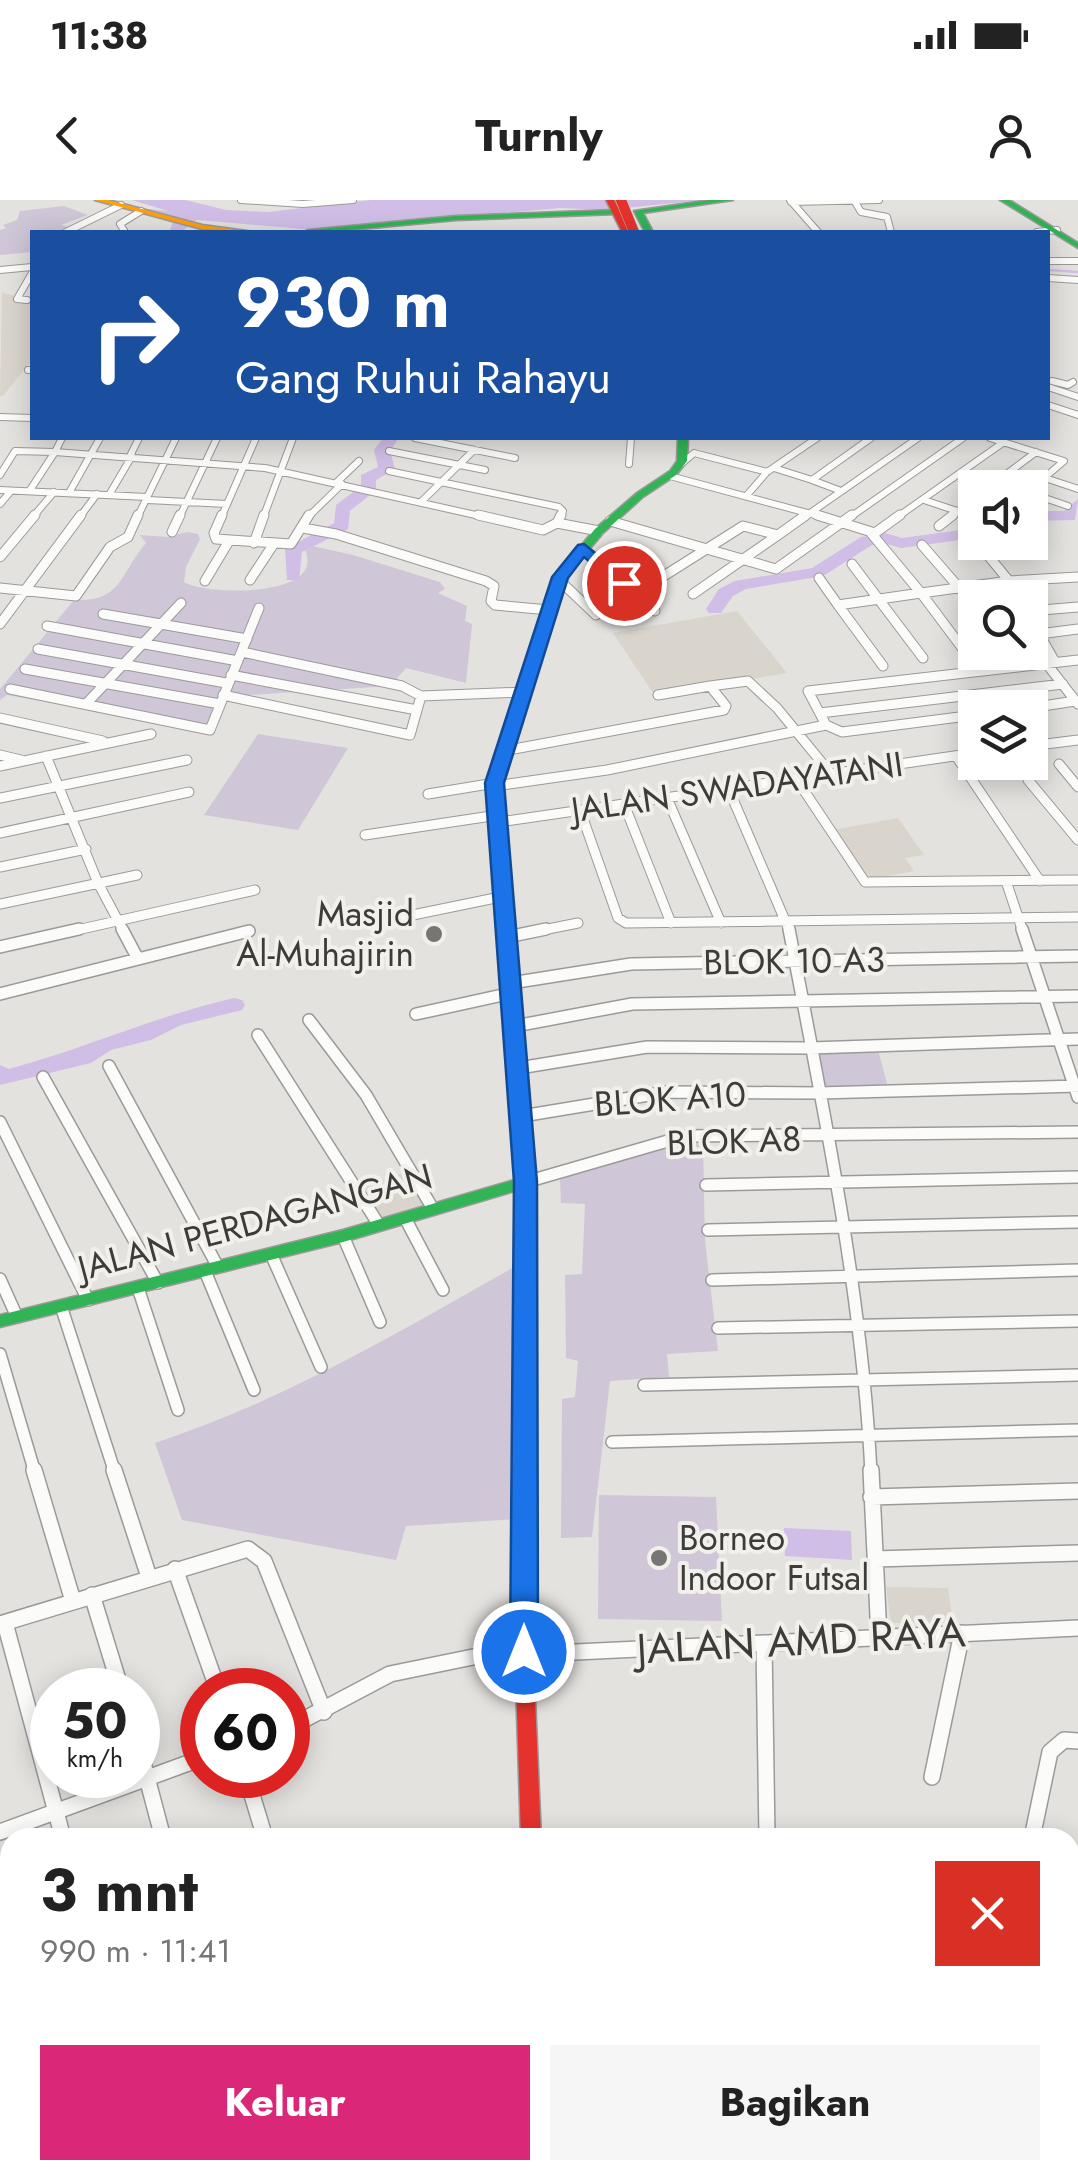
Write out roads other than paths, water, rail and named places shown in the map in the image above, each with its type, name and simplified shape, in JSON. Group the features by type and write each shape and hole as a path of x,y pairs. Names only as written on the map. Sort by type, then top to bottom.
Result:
{"main road":[{"path":"100,200 221,230"},
{"path":"648,230 638,211 730,200"},
{"path":"1004,200 1078,246"},
{"path":"329,230 615,206"},
{"path":"615,206 625,230"},
{"path":"615,206 633,230"},
{"path":"531,1828 524,1652 526,1182 494,784 559,580 604,526 675,470 682,440"},
{"name":"JALAN PERDAGANGAN","path":"8,1319 342,1236 526,1182"}],"street":[{"path":"242,200 352,200"},
{"path":"790,201 879,200"},
{"path":"790,201 816,230"},
{"path":"841,201 843,211"},
{"path":"855,202 861,212 887,217 890,230"},
{"path":"70,230 120,206"},
{"path":"124,230 120,224 141,210"},
{"path":"802,214 819,212"},
{"path":"1050,231 1057,230"},
{"path":"1050,261 1078,262"},
{"path":"0,270 30,270"},
{"path":"27,300 18,299 30,274"},
{"path":"1050,278 1078,280"},
{"path":"1050,383 1073,382"},
{"path":"1050,384 1078,397"},
{"path":"1050,406 1076,412"},
{"path":"0,417 30,419"},
{"path":"25,435 30,424"},
{"path":"30,490 61,440"},
{"path":"69,492 99,440"},
{"path":"108,495 138,440"},
{"path":"0,588 76,596 110,547 128,537 175,440"},
{"path":"172,532 216,440"},
{"path":"255,440 214,533 216,539 292,544 313,509 360,460"},
{"path":"254,544 292,440"},
{"path":"426,440 515,458"},
{"path":"629,464 631,440"},
{"path":"747,495 771,470 814,440"},
{"path":"812,480 868,440"},
{"path":"693,594 915,440"},
{"path":"0,476 15,451 207,461 280,471 543,530 558,523 604,526 779,567 961,440"},
{"path":"997,440 1064,461 1048,475"},
{"path":"875,538 1004,442"},
{"path":"422,502 474,450"},
{"path":"389,451 486,470"},
{"path":"1012,470 1036,452"},
{"path":"841,491 812,480 694,453 675,470 810,512 875,538 958,643"},
{"path":"390,470 559,507 562,511 558,523"},
{"path":"1048,479 1078,489"},
{"path":"0,490 228,504"},
{"path":"0,504 11,491"},
{"path":"0,557 4,546 54,492"},
{"path":"0,624 97,494"},
{"path":"1048,499 1068,506"},
{"path":"924,500 958,511"},
{"path":"939,526 958,512"},
{"path":"660,579 745,526 778,535"},
{"path":"303,528 336,534 486,581 494,586 491,601 495,605 549,610"},
{"path":"205,581 229,540"},
{"path":"250,580 273,545"},
{"path":"922,545 958,585"},
{"path":"584,549 656,611"},
{"path":"992,560 1008,580"},
{"path":"852,564 923,658"},
{"path":"820,578 883,666"},
{"path":"559,580 596,615"},
{"path":"1048,580 1076,580"},
{"path":"838,605 958,587"},
{"path":"86,704 181,604"},
{"path":"1048,610 1078,607"},
{"path":"10,689 210,730 259,608"},
{"path":"103,614 248,639"},
{"path":"47,626 402,686 421,696 525,692"},
{"path":"1077,703 1063,684 1039,634 1078,629"},
{"path":"38,649 417,710"},
{"path":"958,718 842,732 826,725 808,691 1078,660"},
{"path":"25,669 410,734 421,696"},
{"path":"658,695 751,682 832,775"},
{"path":"820,713 1063,684"},
{"path":"502,751 726,710 710,686"},
{"path":"1048,706 1077,703"},
{"path":"0,718 110,743"},
{"path":"428,794 607,770 826,725"},
{"path":"0,766 151,734"},
{"path":"1048,744 1078,740"},
{"path":"0,755 26,761"},
{"path":"46,756 98,884 138,959"},
{"path":"956,756 976,792 1040,881"},
{"name":"JALAN SWADAYATANI","path":"365,835 580,810 956,756"},
{"path":"0,798 187,760"},
{"path":"1059,764 1078,786"},
{"path":"797,780 865,882 1078,880"},
{"path":"1028,780 1078,840"},
{"path":"0,833 189,792"},
{"path":"732,797 788,923 828,1138 865,1380 879,1637"},
{"path":"668,798 721,923"},
{"path":"624,804 671,923"},
{"path":"580,810 618,918 626,923 1078,917"},
{"path":"0,867 86,849"},
{"path":"0,904 137,875"},
{"path":"1006,880 1056,1040 1077,1090"},
{"path":"0,947 255,890"},
{"path":"402,917 505,896"},
{"path":"507,938 578,923"},
{"path":"0,994 249,931"},
{"name":"BLOK 10 A3","path":"416,1014 600,966 1078,956"},
{"path":"515,1026 632,1004 1078,996"},
{"path":"309,1020 366,1095 433,1209"},
{"path":"258,1035 378,1226"},
{"path":"519,1068 647,1047 811,1048 1078,1039"},
{"path":"109,1066 212,1269 254,1390"},
{"path":"43,1077 158,1282"},
{"name":"BLOK A10","path":"522,1116 666,1092 1077,1090"},
{"path":"0,1122 88,1300"},
{"name":"BLOK A8","path":"526,1182 685,1136 828,1138 1078,1132"},
{"path":"706,1185 1078,1177"},
{"path":"405,1218 443,1290"},
{"path":"708,1230 1078,1222"},
{"path":"342,1236 380,1322"},
{"path":"271,1254 321,1367"},
{"path":"712,1280 1078,1270"},
{"path":"0,1279 8,1319"},
{"path":"138,1288 178,1410"},
{"path":"61,1306 149,1577"},
{"path":"718,1328 1078,1321"},
{"path":"0,1354 73,1601"},
{"path":"644,1385 1078,1375"},
{"path":"612,1442 1078,1430"},
{"path":"872,1496 1078,1491"},
{"path":"60,1828 2,1624 174,1569 240,1550 255,1551 261,1556 324,1712"},
{"path":"874,1559 1078,1553"},
{"path":"174,1569 210,1668"},
{"path":"92,1595 114,1668"},
{"name":"JALAN AMD RAYA","path":"310,1718 375,1680 408,1667 524,1652 1078,1628"},
{"path":"932,1778 962,1633"},
{"path":"764,1643 766,1828"},
{"path":"1034,1828 1050,1752 1064,1740 1078,1742"},
{"path":"11,1828 93,1798"},
{"path":"153,1798 160,1828"},
{"path":"253,1798 262,1828"}],"waterway":[{"path":"176,230 200,213"},
{"path":"1050,270 1078,272"},
{"path":"293,576 294,549 315,542 342,525 342,509 370,487 367,478 387,469 382,450 390,440"},
{"path":"1048,516 1069,516 1078,504"},
{"path":"715,609 723,602 725,593 741,585 817,572 867,541 885,538 901,543 958,535"},
{"path":"0,1073 4,1078 83,1057 104,1044 143,1035 174,1019 234,1005"}],"place":[{"name":"Masjid Al-Muhajirin","path":"434,934"},
{"name":"Borneo Indoor Futsal","path":"659,1558"}]}
